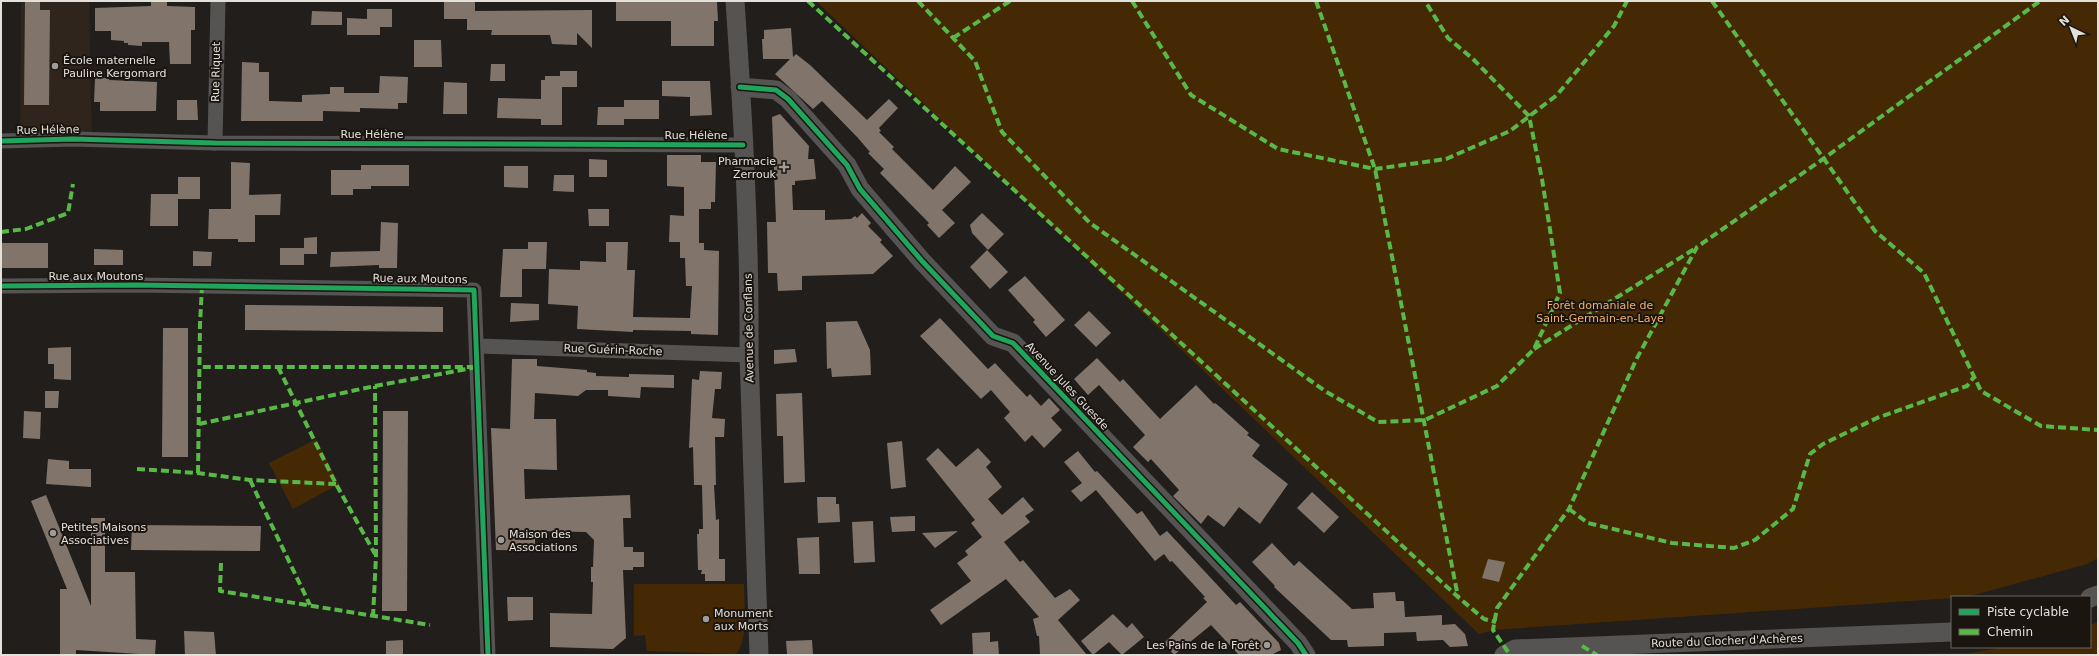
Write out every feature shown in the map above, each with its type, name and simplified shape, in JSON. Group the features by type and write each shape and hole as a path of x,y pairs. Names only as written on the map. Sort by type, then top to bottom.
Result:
{"street":[{"name":"Rue Riquet","path":"215,144 218,1"},
{"name":"Avenue de Conflans","path":"735,1 750,317 749,355 759,655"},
{"name":"Avenue Jules Guesde","path":"740,87 776,90 788,99 847,165 860,189 922,261 993,336 1013,343 1298,643 1306,655"},
{"name":"Rue Hélène","path":"1,141 73,139 215,144 743,145"},
{"name":"Rue aux Moutons","path":"1,286 151,286 474,290 478,346 488,655"},
{"name":"Rue Guérin-Roche","path":"478,346 749,355"},
{"name":"Route du Clocher d'Achères","path":"1504,655 1515,649 1951,632"}],"shaded area":[{"name":"École maternelle Pauline Kergomard","path":"21,1 89,1 92,135 20,131"}],"green space":[{"name":"Forêt domaniale de Saint-Germain-en-Laye","path":"816,1 2098,1 2098,558 2087,564 1971,596 1951,596 1951,598 1493,630 1479,634"},
{"path":"316,439 339,484 293,509 269,463"},
{"path":"634,584 744,584 745,621 743,640 740,648 736,654 647,651 645,635 634,636"},
{"path":"2098,622 2098,655 1836,655 1969,653 2000,648 2091,648 2091,625"}],"building":[{"path":"25,1 40,1 40,10 50,10 49,105 24,105"},
{"path":"151,1 167,1 167,6 195,7 195,30 191,30 191,64 170,64 169,42 142,42 142,46 128,45 128,43 124,43 124,41 111,40 111,31 95,31 95,8 151,6"},
{"path":"444,1 475,1 475,11 592,10 592,48 577,33 577,45 552,44 550,35 491,35 492,30 467,30 467,19 444,19"},
{"path":"616,1 717,1 718,21 714,21 714,46 671,46 671,21 616,21"},
{"path":"367,9 392,9 392,27 380,27 380,35 347,35 347,18 367,19"},
{"path":"312,11 342,12 342,25 311,25"},
{"path":"791,28 793,57 796,54 810,65 867,120 889,99 898,108 879,128 881,131 879,132 894,147 892,149 933,190 955,166 971,182 942,210 955,223 939,238 927,225 929,223 880,173 884,169 868,153 870,152 822,101 813,109 775,74 790,59 763,59 762,39 764,39 764,30"},
{"path":"414,40 441,40 442,67 414,67"},
{"path":"242,62 259,63 259,72 269,72 269,101 302,102 302,95 330,94 330,87 344,87 344,93 379,93 380,76 408,77 407,103 398,103 398,109 360,108 360,112 323,111 323,121 241,121"},
{"path":"491,64 505,64 505,81 490,81"},
{"path":"560,71 577,71 577,87 562,87 562,125 541,125 541,119 497,118 498,98 541,99 541,80 545,80 545,76 560,76"},
{"path":"95,78 157,82 156,111 100,111 100,102 94,102"},
{"path":"662,81 710,81 712,115 690,116 690,97 662,96"},
{"path":"444,82 467,83 467,114 443,114"},
{"path":"177,100 197,100 198,120 177,120"},
{"path":"624,100 659,100 659,119 624,119 624,125 597,125 598,107 624,107"},
{"path":"780,114 809,146 808,159 814,159 816,179 795,181 795,185 792,185 793,210 825,210 825,220 851,219 855,216 857,218 862,213 871,223 868,226 882,240 880,242 893,256 873,274 802,276 802,290 778,291 777,273 768,273 767,222 776,222 772,117"},
{"path":"667,155 701,155 701,162 716,162 715,202 711,202 711,209 699,209 699,243 704,243 704,250 719,251 718,335 691,334 691,331 633,330 633,332 577,329 578,306 548,304 549,269 580,270 580,261 606,262 606,242 628,242 627,270 635,270 633,317 690,318 692,286 686,286 685,258 680,258 680,242 669,242 670,215 684,216 684,187 667,186"},
{"path":"589,159 607,160 607,177 589,177"},
{"path":"231,162 250,163 249,195 281,194 280,215 255,215 255,242 238,242 238,239 208,239 209,209 231,209"},
{"path":"361,165 409,165 409,186 371,186 371,189 353,189 353,195 331,195 331,170 361,170"},
{"path":"504,166 528,166 528,188 504,187"},
{"path":"554,175 574,175 574,192 553,191"},
{"path":"178,177 200,177 200,199 178,199 178,226 150,226 151,194 178,194"},
{"path":"588,209 609,209 609,226 589,226"},
{"path":"982,213 1004,234 988,250 972,233 970,225"},
{"path":"381,222 398,223 397,268 379,268 379,265 330,267 331,252 380,251"},
{"path":"317,237 317,254 304,254 304,238"},
{"path":"528,242 547,242 546,269 522,269 522,297 500,297 503,249 528,249"},
{"path":"1,243 48,243 48,268 1,268"},
{"path":"280,248 304,248 304,265 280,265"},
{"path":"94,249 123,250 123,265 94,265"},
{"path":"987,250 1008,272 990,289 970,267"},
{"path":"193,251 212,252 211,266 193,266"},
{"path":"1025,276 1065,320 1046,337 1033,322 1035,320 1008,290"},
{"path":"511,303 539,304 539,320 510,322"},
{"path":"245,305 443,307 443,332 245,330"},
{"path":"1089,311 1111,333 1096,347 1074,325"},
{"path":"940,318 988,369 995,363 1027,397 1030,394 1041,406 1049,398 1060,410 1051,418 1062,430 1044,448 1032,435 1025,442 1004,418 1010,412 991,390 981,399 920,336"},
{"path":"857,321 870,350 871,375 832,377 831,368 827,369 826,322"},
{"path":"163,328 188,328 188,457 162,457"},
{"path":"71,347 71,380 54,379 54,364 48,364 48,348"},
{"path":"795,349 797,362 774,364 774,350"},
{"path":"1097,358 1120,382 1123,379 1160,419 1196,385 1214,404 1215,403 1220,407 1249,433 1247,435 1260,445 1252,456 1288,484 1260,524 1239,507 1224,527 1208,515 1201,524 1173,496 1179,490 1151,459 1148,462 1133,447 1145,435 1099,385 1088,395 1074,379"},
{"path":"512,359 537,359 537,366 587,370 587,372 596,373 596,376 629,377 629,374 674,375 674,388 641,387 640,398 608,396 608,390 586,390 578,396 535,393 534,419 556,419 557,470 524,469 525,499 630,495 631,518 623,518 624,547 633,547 633,552 644,552 644,567 633,567 633,570 623,570 626,638 613,649 550,647 550,613 592,614 593,582 591,582 591,567 593,567 594,540 586,532 535,531 535,551 496,550 491,428 510,429"},
{"path":"700,371 722,372 721,389 715,389 712,418 725,419 724,437 715,437 716,485 714,485 716,520 719,519 719,559 725,559 725,581 705,581 705,574 701,574 702,570 698,570 697,534 699,534 699,529 703,529 702,485 694,485 693,447 689,448 692,379 699,380"},
{"path":"45,391 59,391 58,408 45,408"},
{"path":"802,393 805,482 784,483 783,436 777,436 776,394"},
{"path":"24,411 41,412 40,439 23,438"},
{"path":"383,411 408,411 407,611 382,611"},
{"path":"902,441 906,487 891,489 887,443"},
{"path":"938,448 956,467 978,448 991,462 986,467 1002,487 988,499 1002,515 1023,497 1034,510 1025,516 1030,522 1004,542 1020,562 1023,560 1055,598 1070,589 1080,600 1058,620 1087,655 1040,655 1039,636 1037,636 1033,619 1039,617 1006,579 941,625 930,610 971,581 957,563 968,555 965,551 982,537 971,523 975,520 926,459"},
{"path":"1078,451 1095,472 1097,471 1137,514 1142,511 1160,536 1167,531 1236,605 1240,602 1279,643 1281,650 1271,655 1239,655 1211,625 1174,655 1164,643 1207,602 1203,598 1205,597 1164,554 1155,561 1096,490 1081,502 1071,491 1082,483 1064,462"},
{"path":"48,459 69,461 69,469 91,469 91,487 46,484"},
{"path":"1312,492 1339,517 1324,533 1297,508"},
{"path":"46,495 91,606 91,518 105,518 105,572 135,572 136,639 156,640 155,655 76,650 76,655 60,655 60,589 67,589 31,501"},
{"path":"817,497 836,497 836,504 839,504 840,522 818,523"},
{"path":"915,516 915,531 892,532 890,517"},
{"path":"873,521 875,562 854,563 852,522"},
{"path":"132,525 261,526 260,551 131,550"},
{"path":"958,531 935,548 922,533"},
{"path":"819,537 820,574 799,574 797,538"},
{"path":"1272,543 1294,566 1299,561 1352,609 1374,608 1373,593 1395,592 1396,601 1404,601 1405,617 1442,615 1442,625 1455,624 1465,634 1468,646 1450,647 1443,640 1417,641 1416,632 1384,633 1384,646 1348,647 1347,640 1331,640 1274,587 1275,586 1252,562"},
{"path":"1488,559 1505,562 1499,582 1482,578"},
{"path":"507,597 533,597 533,620 508,621"},
{"path":"1113,614 1127,628 1132,623 1144,637 1122,655 1109,642 1093,655 1081,641"},
{"path":"184,631 214,632 216,655 185,655"},
{"path":"990,632 990,642 998,641 999,655 973,655 972,633"},
{"path":"403,640 403,655 386,655 386,641"},
{"path":"812,640 813,655 787,654 786,641"}],"marked path":[{"path":"808,1 1458,597 1484,619 1496,622"},
{"path":"918,1 975,61 1002,132 1090,223 1325,391 1378,422 1425,420 1497,386 1534,349 1560,293 1542,179 1529,116 1473,59 1448,38 1425,1"},
{"path":"953,38 1010,1"},
{"path":"1132,1 1191,95 1278,149 1375,169 1446,159 1510,131 1557,95 1614,26 1627,1"},
{"path":"1316,1 1375,169 1458,597"},
{"path":"1712,1 1875,231 1924,273 1981,391 2041,426 2098,430"},
{"path":"1508,652 1493,630 1497,608 1569,509 1636,360 1697,247 1823,159 2040,1"},
{"path":"1,232 26,229 68,213 73,184"},
{"path":"1534,349 1696,248"},
{"path":"198,473 202,286"},
{"path":"199,424 375,386 478,367 200,367"},
{"path":"278,367 336,484 375,554"},
{"path":"1569,509 1588,523 1672,543 1734,548 1755,540 1793,509 1810,454 1823,444 1877,418 1967,386 1974,377"},
{"path":"373,617 376,556 375,386"},
{"path":"137,469 198,473 250,480 336,484"},
{"path":"250,480 310,605"},
{"path":"221,563 220,591 430,625"},
{"path":"1582,646 1597,655"}],"cycle path":[{"path":"740,87 776,90 788,99 847,165 860,189 922,261 993,336 1013,343 1298,643 1306,655"},
{"path":"1,141 73,139 215,143 743,145"},
{"path":"1,286 136,285 474,290 488,655"}],"place":[{"name":"École maternelle Pauline Kergomard","path":"55,66"},
{"name":"Pharmacie Zerrouk","path":"784,167"},
{"name":"Petites Maisons Associatives","path":"53,533"},
{"name":"Maison des Associations","path":"501,540"},
{"name":"Monument aux Morts","path":"706,619"},
{"name":"Les Pains de la Forêt","path":"1267,645"}]}
